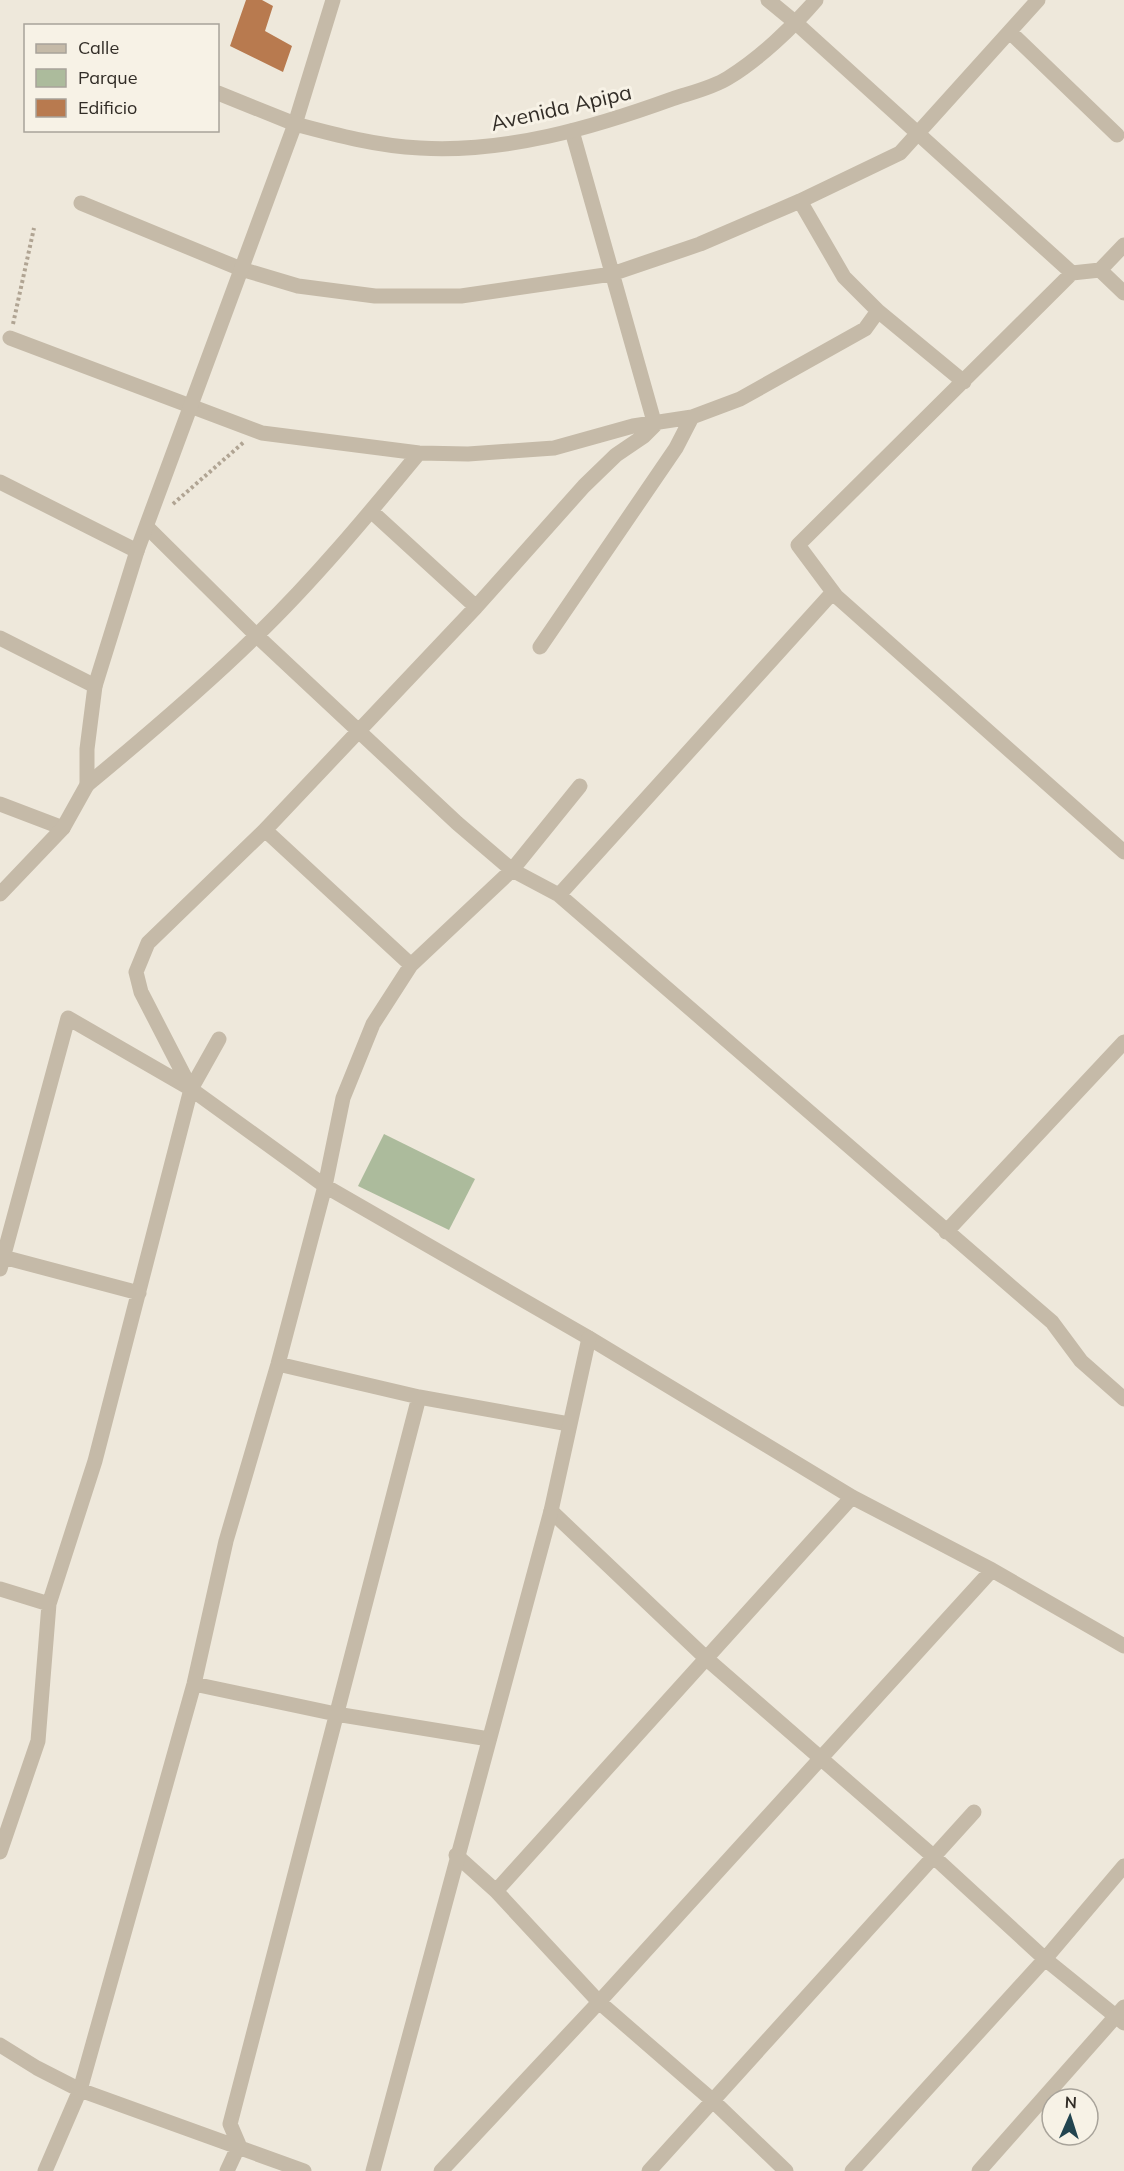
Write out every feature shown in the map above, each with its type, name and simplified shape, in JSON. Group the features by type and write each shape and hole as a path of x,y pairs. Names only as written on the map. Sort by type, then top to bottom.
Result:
{"street":[{"path":"87,785 87,749 95,686 137,551 295,124 333,0"},
{"path":"768,0 1072,273"},
{"name":"Avenida Apipa","path":"219,93 295,124 359,141 420,148 495,146 572,131 621,117 727,79 796,23 816,0"},
{"path":"81,203 241,269 298,286 375,296 461,296 612,274 700,244 800,201 900,153 1011,33 1038,0"},
{"path":"1011,33 1118,135"},
{"path":"572,131 655,425"},
{"path":"800,201 844,277 878,311 964,382"},
{"path":"1124,245 1100,270 1072,273 798,545 833,592 1124,852"},
{"path":"1100,270 1124,293"},
{"path":"10,338 189,408 255,431 419,453 468,454 554,448 633,426 655,425 692,417 740,399 865,329 878,311"},
{"path":"540,647 676,448 692,417"},
{"path":"191,1089 141,992 136,972 148,943 265,830 476,608 584,486 616,455 644,436 655,425"},
{"path":"0,894 63,828 87,785 175,712 257,636 371,511 419,453"},
{"path":"0,482 137,551"},
{"path":"371,511 476,608"},
{"path":"147,527 257,636 358,731 512,870 559,896 1052,1322 1082,1361 1124,1399"},
{"path":"559,896 833,592"},
{"path":"0,638 95,686"},
{"path":"45,2171 80,2090 194,1684 226,1541 278,1364 325,1186 343,1098 373,1024 411,966 512,870 580,786"},
{"path":"0,804 63,828"},
{"path":"265,830 411,966"},
{"path":"139,1293 2,1263 68,1018 191,1089 325,1186 589,1338 852,1497 992,1570 1124,1646"},
{"path":"0,1852 38,1741 49,1604 94,1461 191,1089 219,1039"},
{"path":"946,1232 1124,1042"},
{"path":"373,2171 456,1855 551,1511 589,1338"},
{"path":"278,1364 419,1397 569,1424"},
{"path":"227,2171 239,2145 230,2124 419,1397"},
{"path":"496,1891 708,1660 852,1497"},
{"path":"551,1511 708,1660 820,1756 1046,1959 1121,2015 979,2171"},
{"path":"441,2171 599,2002 820,1756 992,1570"},
{"path":"0,1589 49,1604"},
{"path":"194,1684 336,1714 489,1739"},
{"path":"649,2171 974,1812"},
{"path":"456,1855 496,1891 599,2002 712,2100 786,2171"},
{"path":"852,2171 1046,1959 1124,1866"},
{"path":"0,2045 37,2068 80,2090 239,2145 304,2171"}],"path":[{"path":"10,338 34,228"},
{"path":"147,527 255,431"}],"green space":[{"path":"384,1134 475,1179 449,1230 358,1186"}],"building":[{"path":"246,0 262,0 273,6 265,31 292,46 283,72 230,46"}]}
